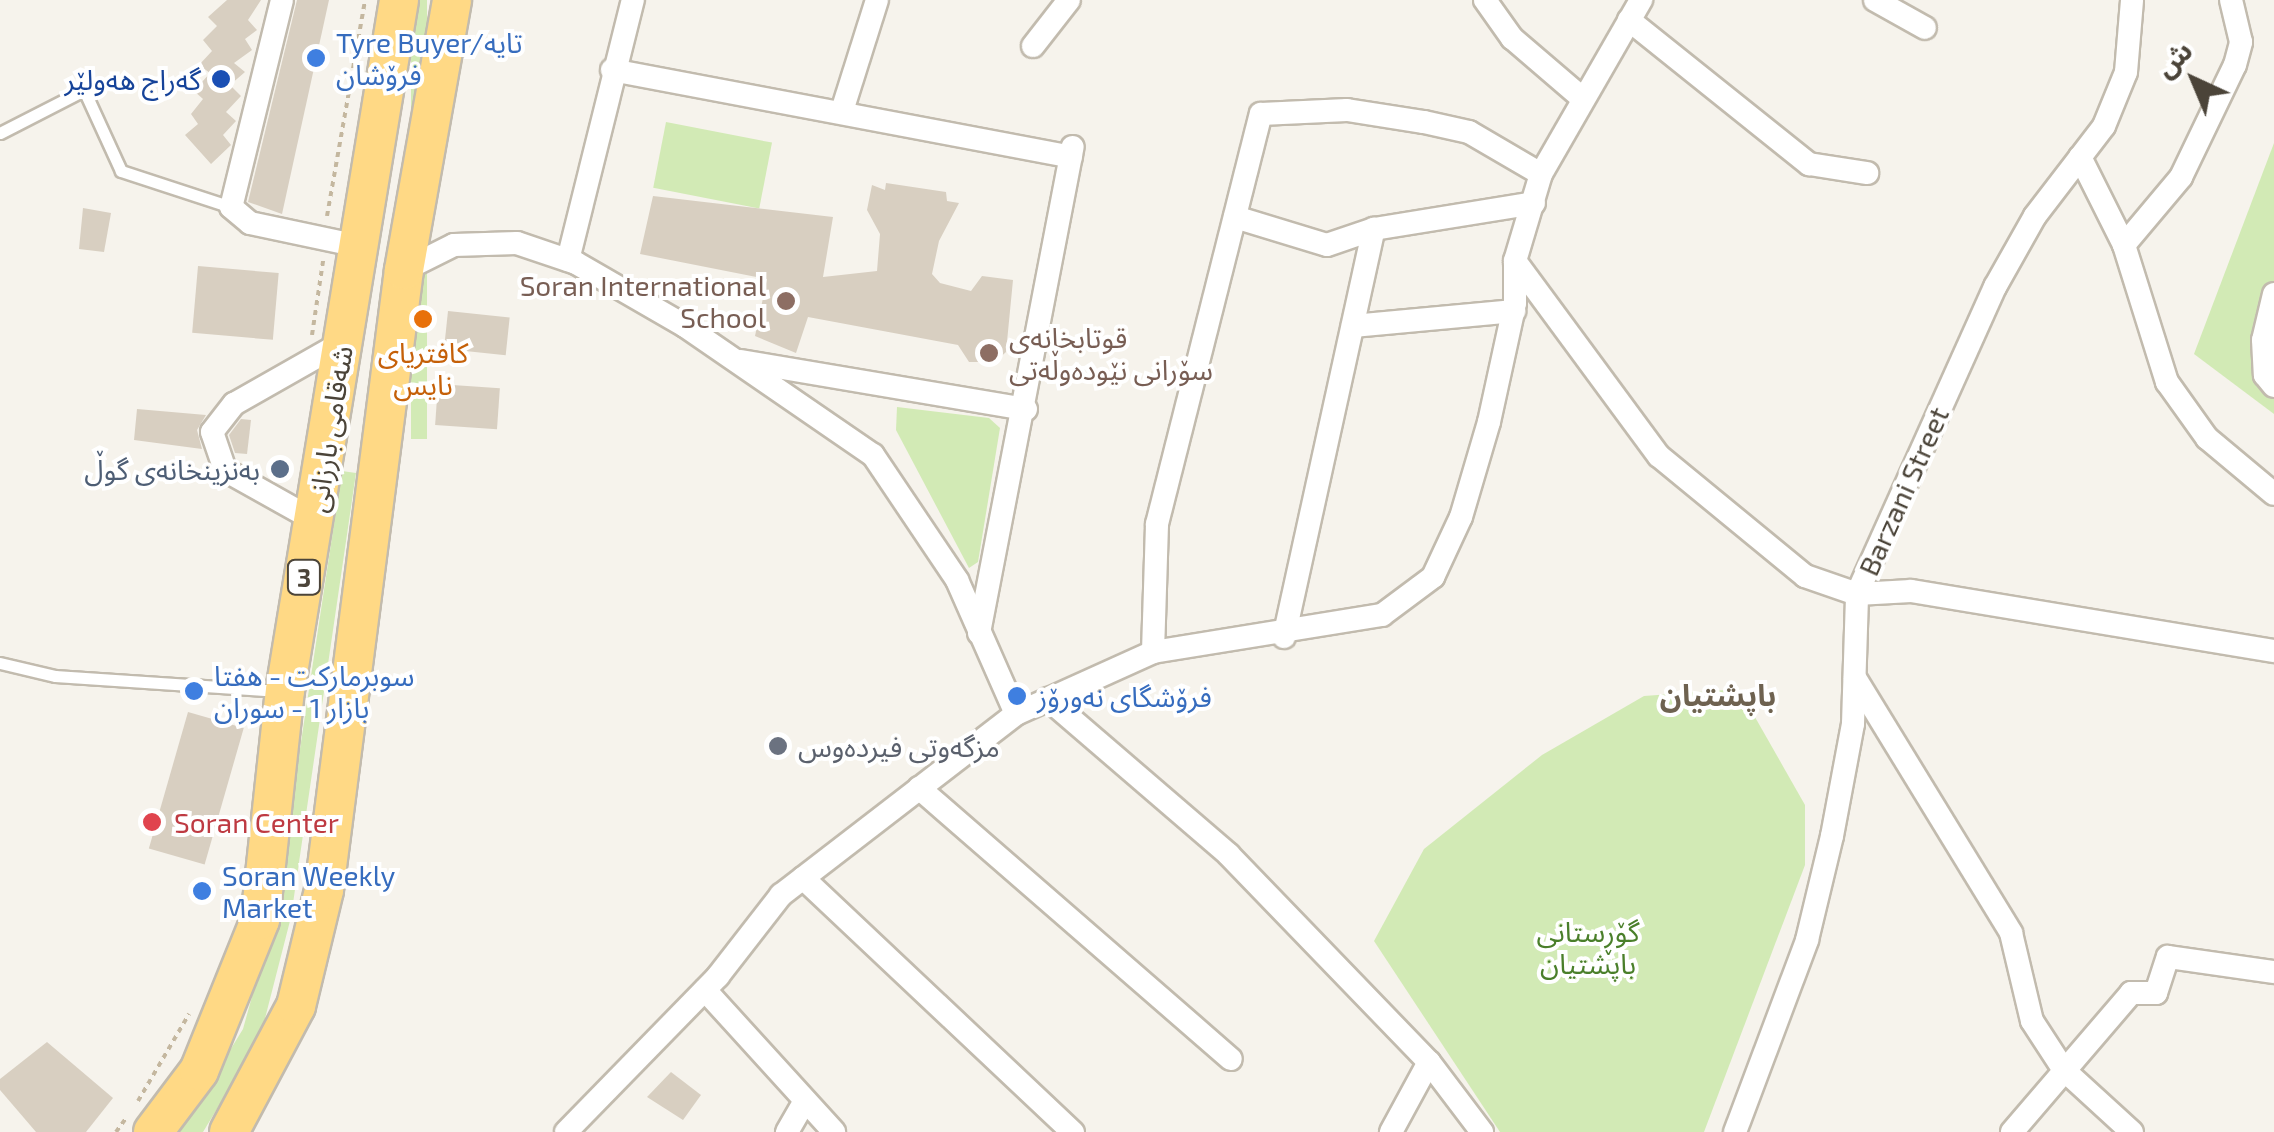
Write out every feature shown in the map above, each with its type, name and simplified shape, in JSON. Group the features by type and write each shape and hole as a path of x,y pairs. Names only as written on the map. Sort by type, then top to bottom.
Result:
{"highway":[{"name":"شەقامی بارزانی","path":"153,1132 198,1071 260,920 285,691 343,342 342,243 398,0"},
{"name":"شەقامی بارزانی","path":"229,1132 296,1006 324,890 404,270 452,0"},
{"path":"327,440 360,454 382,442"}],"street":[{"path":"282,0 231,208 250,224 342,243"},
{"path":"568,260 632,0"},
{"path":"842,111 877,0"},
{"path":"1033,46 1070,0"},
{"path":"1485,0 1504,10 1582,98"},
{"path":"1875,0 1925,28"},
{"name":"Barzani Street","path":"1735,1132 1807,940 1855,678 1857,594 1996,287 2104,126 2126,72 2132,0"},
{"path":"2124,245 2181,177 2235,65 2241,42 2231,0"},
{"path":"566,1132 705,990 802,878 1016,714 1154,652 1284,636 1382,615 1433,577 1461,517 1514,311 1515,260 1541,174 1635,10 1809,164 1867,173"},
{"path":"612,70 1072,152 1026,409 979,633"},
{"path":"1154,652 1157,524 1262,114 1346,110 1424,122 1469,132 1541,174"},
{"path":"2080,157 2124,245 2166,382 2208,438 2274,494"},
{"path":"1235,218 1327,245 1374,229 1534,203"},
{"path":"1284,636 1374,229"},
{"path":"404,270 454,246 516,243 568,260 732,359 873,456 957,580 1016,714"},
{"path":"1515,260 1659,456 1804,576 1857,594 1911,591 2274,651"},
{"path":"2274,294 2262,340 2265,375 2274,386"},
{"path":"1353,326 1514,311"},
{"path":"314,520 225,470 212,432 234,404 343,342"},
{"path":"732,359 1026,409"},
{"path":"1855,678 2011,933 2032,1021 2064,1070 2132,1132"},
{"path":"1048,700 1228,854 1429,1062 1482,1132"},
{"path":"919,788 1231,1059"},
{"path":"802,878 1074,1132"},
{"path":"2012,1132 2131,992 2156,993 2168,957 2274,972"},
{"path":"705,990 834,1132"},
{"path":"1391,1132 1429,1062"},
{"path":"787,1132 806,1101"}],"lane":[{"path":"0,133 84,90 121,172 231,208"},
{"path":"0,664 55,676 285,691"}],"path":[{"path":"308,362 342,243 330,176 365,0"},
{"path":"116,1132 170,1056 194,1002"}],"green space":[{"path":"411,0 427,0 427,439 411,439"},
{"path":"666,122 772,143 759,208 653,188"},
{"path":"2274,143 2274,414 2194,354"},
{"path":"897,407 989,418 1000,428 978,562 969,568 896,430"},
{"path":"342,471 356,473 291,917 260,1038 203,1132 180,1132 243,1029 275,914"},
{"name":"گۆڕستانی باپشتیان","path":"1739,689 1805,805 1805,865 1704,1132 1500,1132 1374,941 1424,849 1542,755 1644,696"}],"building":[{"name":"گەراج هەولێر","path":"227,0 261,0 248,20 257,30 245,39 252,50 234,63 245,72 230,85 241,96 226,112 236,121 223,135 231,145 211,164 185,135 198,124 191,114 203,99 194,91 210,73 199,65 212,51 203,40 217,26 208,17"},
{"path":"297,0 329,0 282,214 248,202"},
{"path":"886,183 946,192 947,201 959,203 939,241 932,274 940,283 971,291 982,276 1013,280 1006,352 995,362 969,362 958,345 808,317 796,353 755,336 767,279 640,254 653,196 833,217 823,277 877,271 880,234 867,210 872,185 885,190"},
{"path":"83,208 111,213 104,252 79,249"},
{"path":"198,266 279,273 273,340 192,333"},
{"path":"448,311 510,317 506,355 444,349"},
{"path":"438,384 500,388 497,429 435,425"},
{"path":"137,409 206,415 197,430 202,449 134,440"},
{"path":"241,419 251,420 247,454 235,453 229,435"},
{"path":"188,712 244,728 205,864 149,848"},
{"path":"47,1042 113,1098 86,1132 36,1132 0,1090 0,1079"},
{"path":"671,1072 701,1095 683,1120 647,1097"}],"place":[{"name":"Tyre Buyer/تایە فرۆشان","path":"316,58"},
{"name":"گەراج هەولێر","path":"221,79"},
{"name":"Soran International School","path":"786,301"},
{"name":"کافتریای نایس","path":"423,319"},
{"name":"قوتابخانەی سۆرانی نێودەوڵەتی","path":"989,353"},
{"name":"بەنزینخانەی گوڵ","path":"280,469"},
{"name":"سوبرماركت - هفتا بازار 1 - سوران","path":"194,691"},
{"name":"فرۆشگای نەورۆز","path":"1017,696"},
{"name":"مزگەوتی فیردەوس","path":"778,746"},
{"name":"Soran Center","path":"152,822"},
{"name":"Soran Weekly Market","path":"202,891"}],"district":[{"name":"باپشتیان","path":"1718,694"}]}
